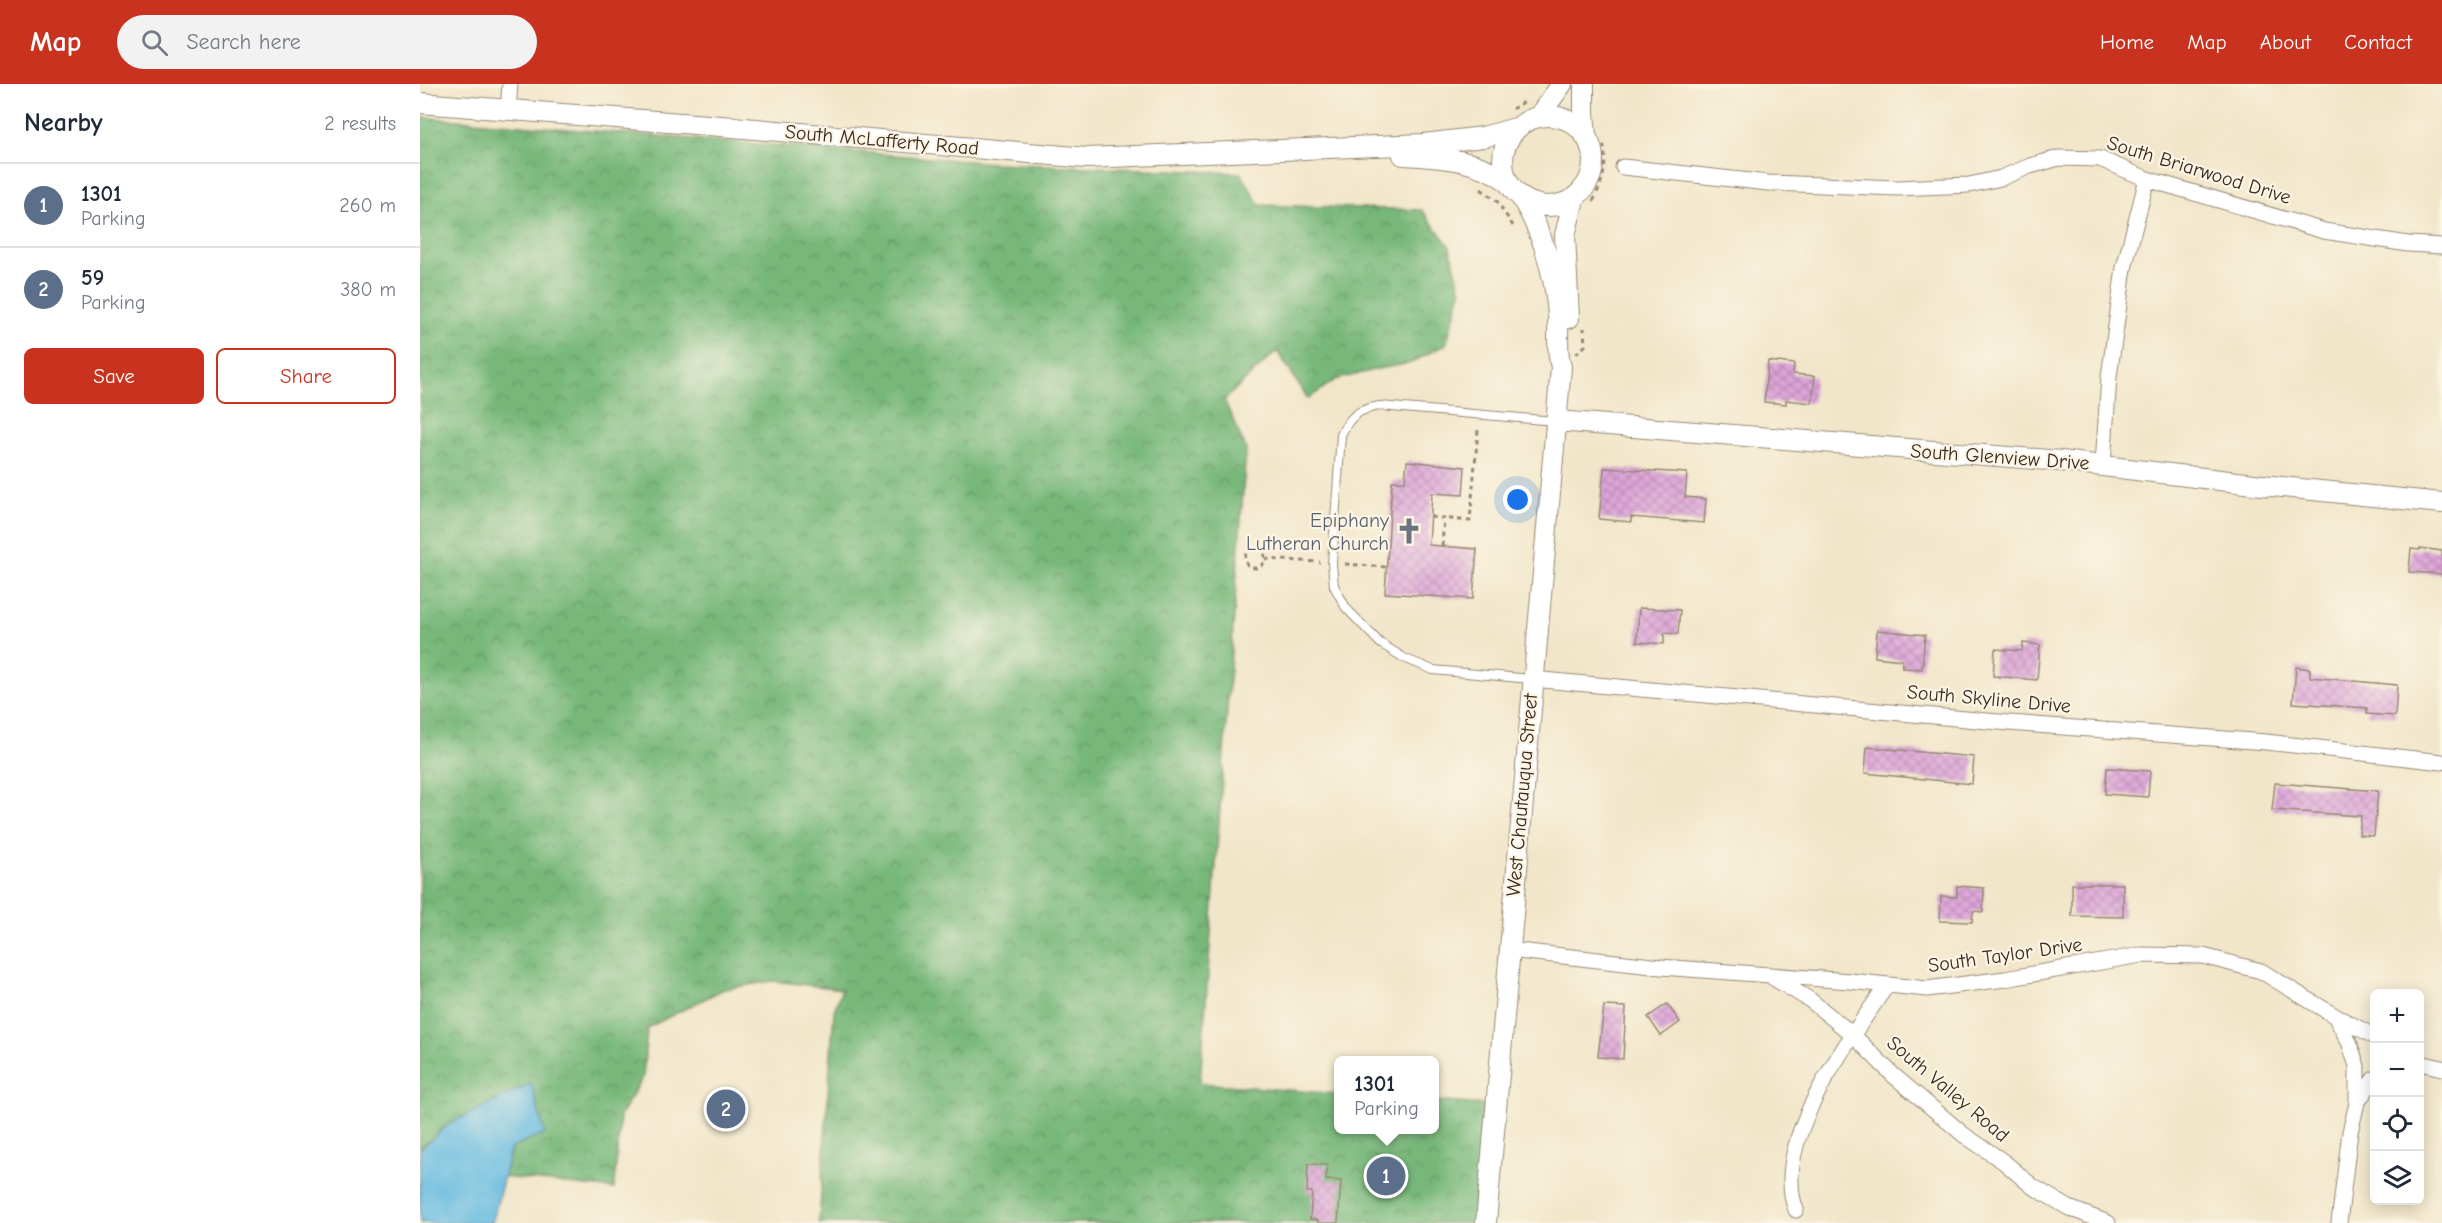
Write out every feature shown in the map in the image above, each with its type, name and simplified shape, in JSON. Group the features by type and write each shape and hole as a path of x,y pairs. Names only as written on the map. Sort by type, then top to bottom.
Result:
{"street":[{"path":"508,110 510,84"},
{"path":"1539,116 1563,84"},
{"name":"West Chautauqua Street","path":"1561,367 1567,356 1569,328 1565,235 1582,202 1593,170 1594,135 1584,112 1584,84"},
{"name":"South McLafferty Road","path":"420,104 721,126 1087,158 1344,149 1354,145 1454,141 1516,128"},
{"path":"1507,181 1502,166 1503,154 1507,141 1516,128 1525,121 1551,115 1566,119 1594,135"},
{"name":"South McLafferty Road","path":"1344,149 1355,153 1465,161 1488,169 1507,181"},
{"name":"South Briarwood Drive","path":"1623,167 1768,183 1897,188 1969,185 2001,178 2030,166 2059,158 2100,159 2147,179 2324,231 2408,244 2442,246"},
{"path":"2103,465 2109,377 2124,268 2147,179"},
{"name":"West Chautauqua Street","path":"1486,1223 1561,367 1558,357 1558,317 1552,277 1542,243 1522,199 1507,181"},
{"path":"1522,199 1545,207 1582,202"},
{"name":"South Glenview Drive","path":"1557,421 2103,465 2262,485 2442,503"},
{"name":"South Skyline Drive","path":"1532,679 2009,723 2266,742 2442,762"},
{"name":"South Taylor Drive","path":"1509,950 1661,967 1927,989 2005,979 2141,955 2203,956 2261,971 2335,1016 2370,1034"},
{"name":"South Valley Road","path":"1769,975 1810,1000 1853,1035 1911,1090 1964,1135 2004,1162 2032,1186 2068,1208 2108,1223"},
{"path":"1796,1209 1790,1193 1794,1148 1810,1109 1835,1061 1887,984"},
{"path":"2335,1016 2349,1042 2357,1066 2357,1103 2350,1132 2339,1223"},
{"path":"2424,1063 2442,1068"},
{"path":"2357,1103 2370,1085"}],"lane":[{"path":"1532,679 1433,670 1380,643 1346,608 1334,586 1332,563 1341,435 1349,419 1356,413 1366,408 1380,406 1557,421"}],"path":[{"path":"1582,202 1606,171 1606,156 1594,135"},
{"path":"1476,185 1497,201 1518,234"},
{"path":"1561,367 1584,346 1583,325"},
{"path":"1431,516 1470,521 1478,430"},
{"path":"1442,546 1444,518"},
{"path":"1255,548 1263,552 1265,559 1263,565 1258,568 1248,566 1245,560 1246,553 1255,548"},
{"path":"1265,559 1386,567"}],"green space":[{"path":"420,117 993,163 1241,173 1259,205 1422,210 1450,247 1461,292 1446,344 1411,363 1335,380 1308,399 1277,351 1224,400 1246,449 1200,1083 1334,1094 1334,1134 1439,1134 1439,1101 1484,1105 1473,1223 819,1223 834,1011 842,989 773,981 724,989 647,1028 643,1077 620,1116 614,1189 504,1177 511,1148 449,1124 420,1149"}],"water":[{"path":"531,1083 545,1134 511,1148 492,1223 420,1223 420,1149 449,1124"}],"building":[{"path":"1768,361 1794,364 1793,374 1815,376 1812,403 1786,400 1786,404 1764,402"},
{"name":"Epiphany Lutheran Church","path":"1407,461 1465,467 1463,495 1432,493 1429,545 1477,549 1473,599 1385,593 1392,481 1405,481"},
{"path":"1604,468 1687,473 1685,497 1706,499 1704,523 1631,517 1631,522 1599,519"},
{"path":"2420,548 2442,551 2442,574 2409,572 2411,549 2420,550"},
{"path":"1639,608 1680,610 1678,634 1664,633 1664,644 1637,642"},
{"path":"1877,630 1925,635 1922,669 1902,668 1902,660 1875,657"},
{"path":"2023,643 2040,645 2037,680 1993,676 1995,649 2022,651"},
{"path":"2296,667 2310,669 2310,677 2397,685 2395,716 2367,714 2367,708 2293,703"},
{"path":"1867,747 1974,757 1972,784 1865,773"},
{"path":"2107,768 2150,771 2148,797 2105,794"},
{"path":"2275,783 2378,791 2374,836 2359,835 2361,816 2272,810"},
{"path":"2072,884 2123,884 2123,917 2072,916"},
{"path":"1957,886 1984,888 1983,912 1973,911 1972,922 1940,921 1941,896 1957,897"},
{"path":"1667,1004 1680,1022 1661,1036 1648,1017"},
{"path":"1604,1006 1626,1007 1623,1059 1598,1057"},
{"path":"1308,1164 1327,1165 1326,1180 1341,1181 1338,1223 1318,1223 1318,1220 1310,1219 1312,1192 1307,1192"}],"place":[{"name":"Epiphany Lutheran Church","path":"1409,531"},
{"name":"59","path":"726,1109"},
{"name":"1301","path":"1386,1176"}]}
